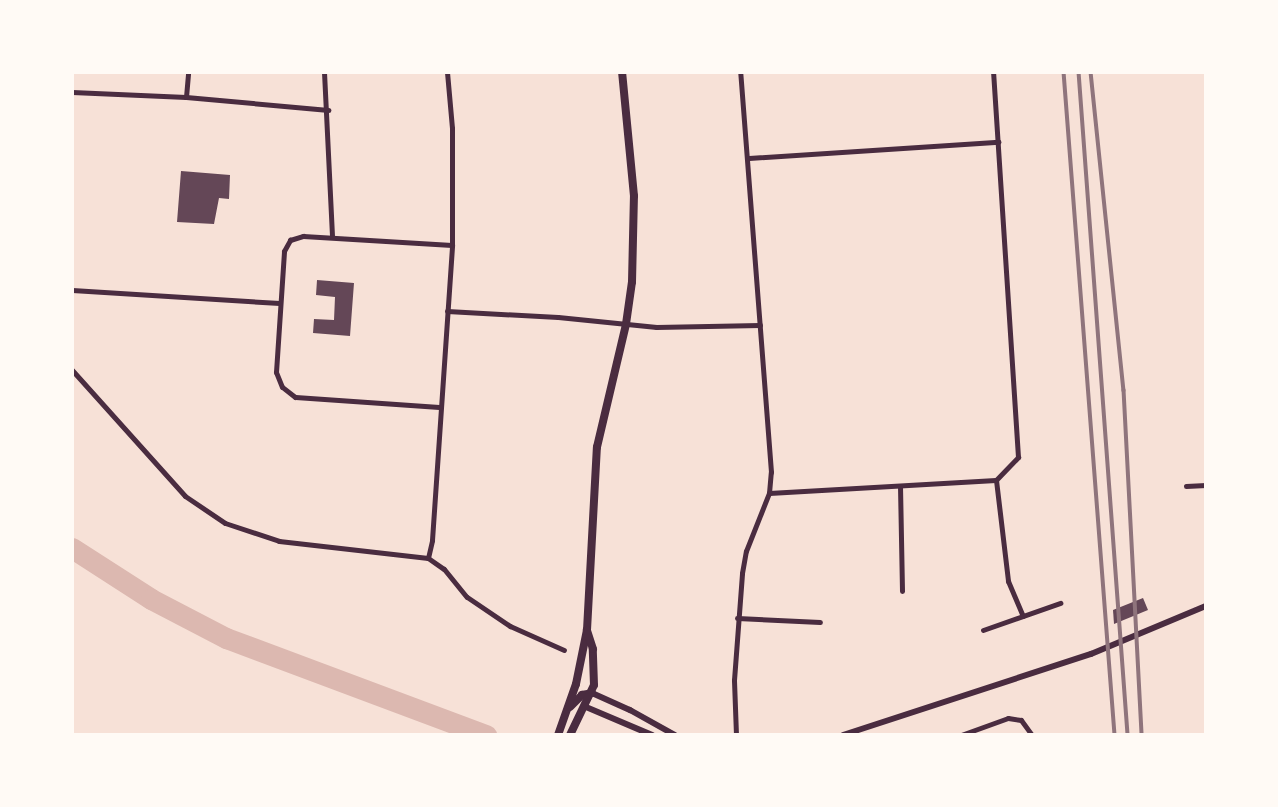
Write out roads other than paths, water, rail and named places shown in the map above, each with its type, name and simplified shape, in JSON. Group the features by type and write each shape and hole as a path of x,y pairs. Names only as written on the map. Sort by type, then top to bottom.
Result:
{"main road":[{"path":"558,735 576,684 587,629 597,447 626,324 632,282 634,196 622,72"},
{"path":"570,735 592,693 593,649 587,629"},
{"path":"576,684 586,707"},
{"path":"568,709 580,697 592,693"}],"street":[{"path":"186,97 188,72"},
{"path":"324,72 328,110 332,237"},
{"path":"428,558 432,540 452,245 452,128 447,72"},
{"path":"736,735 734,714 737,618 746,551 769,493 771,472 749,158 740,72"},
{"path":"769,493 996,480 1018,457 993,72"},
{"path":"72,92 186,97 328,110"},
{"path":"749,158 998,142"},
{"path":"439,407 295,397 282,387 275,372 284,251 290,240 303,236 452,245"},
{"path":"72,290 280,303"},
{"path":"447,311 626,324 760,325"},
{"path":"72,370 184,496 225,523 279,541 398,552 428,558 444,569 467,597 510,626 564,650"},
{"path":"996,480 1008,581 1023,615"},
{"path":"1186,486 1206,485"},
{"path":"900,486 902,591"},
{"path":"983,630 1060,603"},
{"path":"843,735 854,734 1091,654 1206,606"},
{"path":"737,618 820,622"},
{"path":"592,693 675,735"},
{"path":"586,707 652,735"},
{"path":"961,735 1008,718 1021,720 1032,735"}],"waterway":[{"path":"72,548 151,599 226,638 486,735"}],"railway":[{"path":"1064,72 1115,735"},
{"path":"1079,72 1128,735"},
{"path":"1091,72 1124,390 1142,735"}]}
